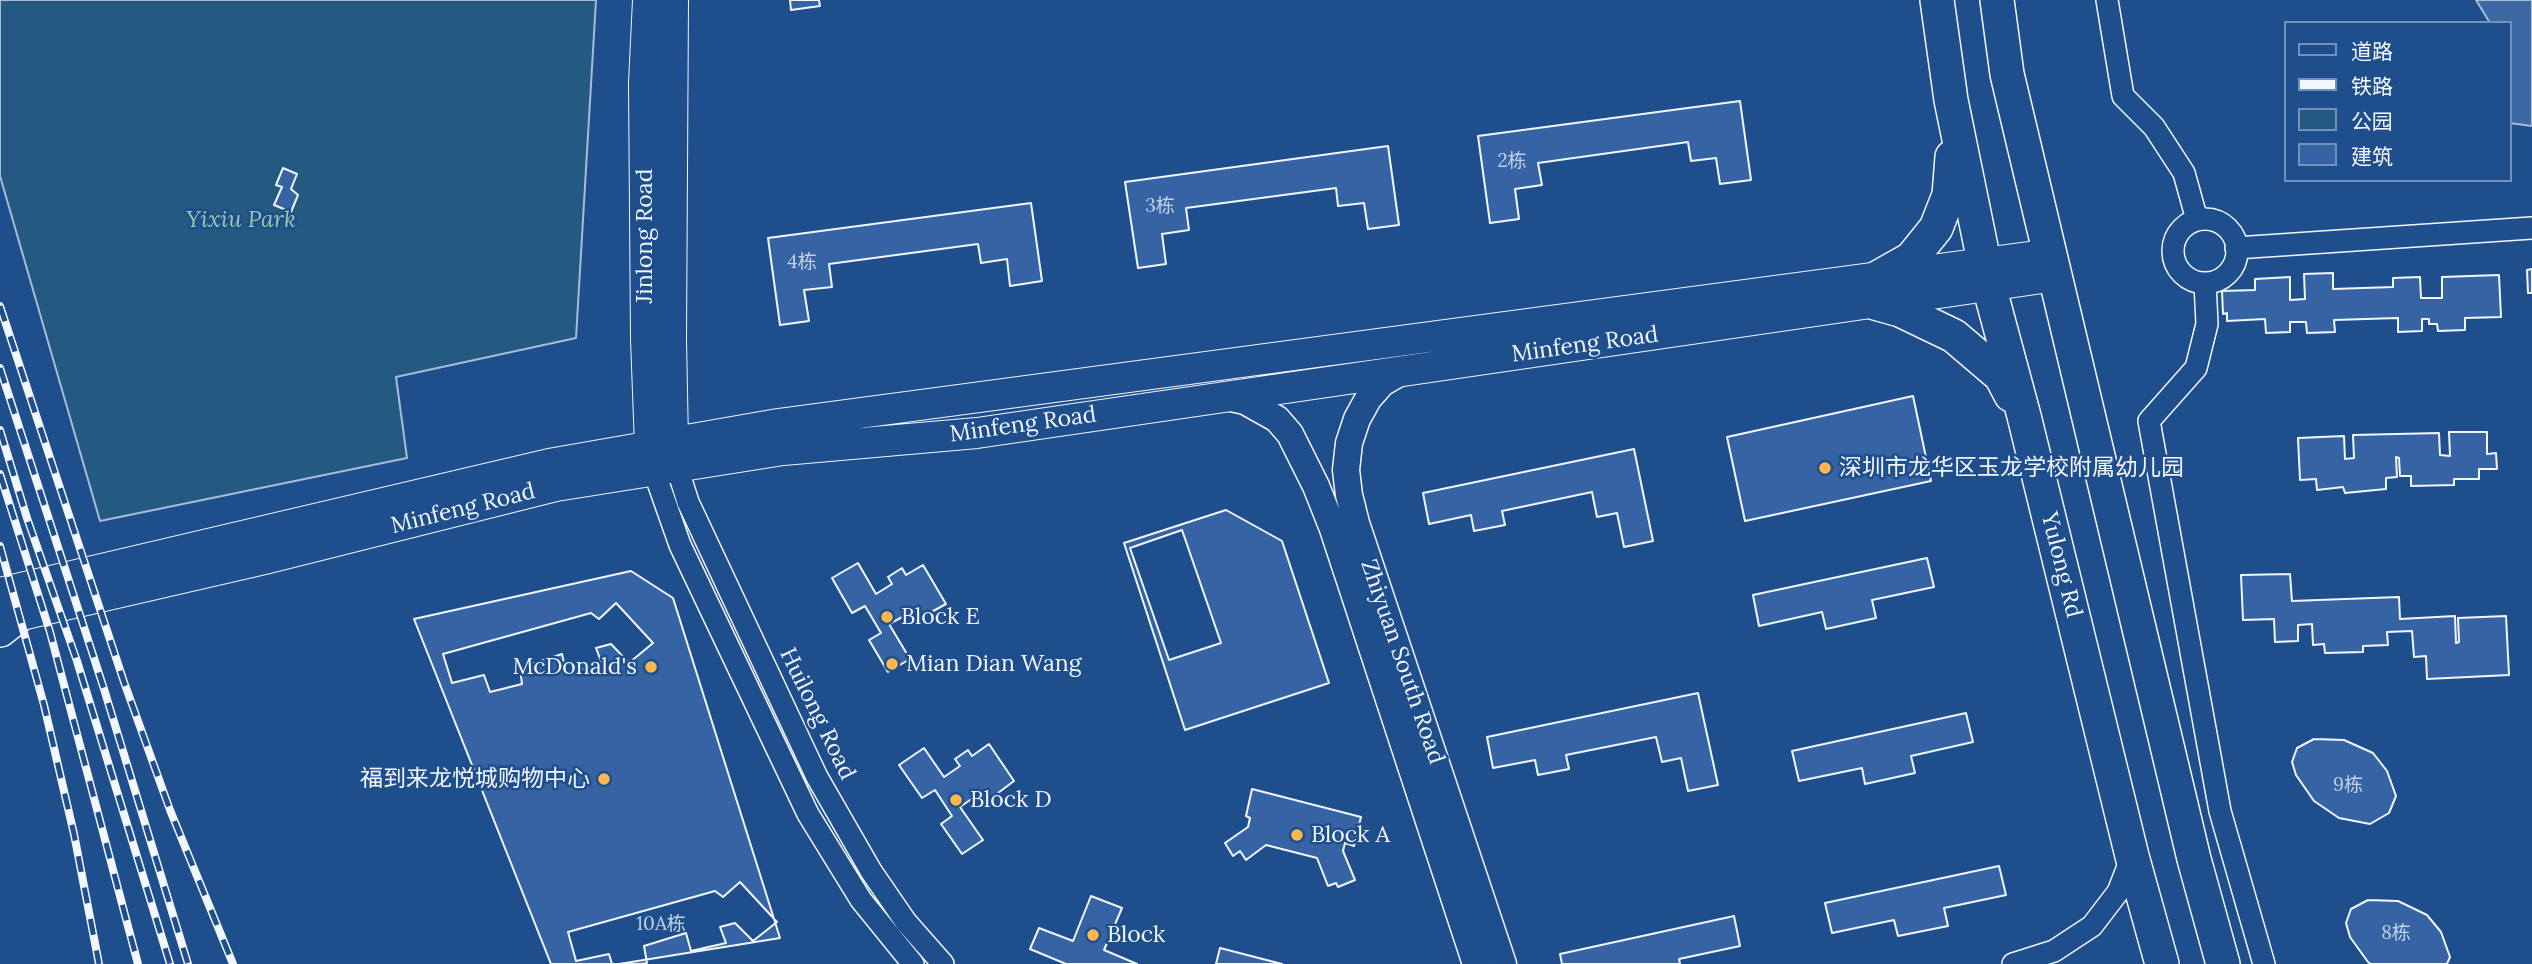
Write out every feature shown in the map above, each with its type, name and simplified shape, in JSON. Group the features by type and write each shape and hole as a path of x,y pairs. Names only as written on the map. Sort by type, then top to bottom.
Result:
{"main road":[{"name":"Jinlong Road","path":"648,0 644,110 646,339 664,457"},
{"name":"Jinlong Road","path":"664,457 671,216 673,0"},
{"name":"Yulong Rd","path":"1937,0 1955,123 1987,274 2132,856 2162,964"},
{"path":"1997,0 2007,74 2193,859 2223,964"},
{"path":"1955,123 1949,194 1936,228 1911,259 1877,290 1900,310 1954,336 2001,376 2024,415"},
{"name":"Minfeng Road","path":"5,614 265,559 556,486 778,424 1877,290 2053,265"},
{"name":"Minfeng Road","path":"664,457 783,450 977,433 1401,372 1877,290"}],"street":[{"path":"2107,0 2123,96 2154,127 2183,173 2197,220"},
{"path":"2197,220 2216,221 2226,228 2233,236 2236,248 2232,267 2224,277 2205,283 2194,281 2180,272 2173,250 2174,241 2181,229 2197,220"},
{"path":"2236,248 2532,228"},
{"path":"2205,283 2207,324 2196,368 2149,421 2220,811 2264,964"},
{"name":"Zhiyuan South Road","path":"1401,372 1382,383 1368,399 1357,419 1349,443 1346,470 1349,495 1503,964"},
{"name":"Zhiyuan South Road","path":"1227,397 1245,401 1277,419 1290,433 1317,486 1476,964"},
{"path":"664,457 680,545 808,814 861,900 913,964"},
{"name":"Huilong Road","path":"664,457 688,502 817,776 871,871 906,922 943,964"},
{"path":"2013,964 2054,951 2092,926 2118,892 2132,856"}],"green space":[{"name":"Yixiu Park","path":"0,0 596,0 576,338 396,377 407,458 100,521 0,176"}],"shaded area":[{"path":"2476,0 2532,0 2532,126 2511,123 2511,21 2489,21"}],"building":[{"path":"790,0 819,0 820,6 791,10"},
{"path":"1740,101 1751,180 1720,184 1716,158 1691,161 1688,142 1538,163 1542,185 1515,189 1519,219 1490,223 1478,136"},
{"path":"1388,146 1399,225 1368,229 1364,203 1338,206 1336,188 1186,208 1189,230 1162,234 1166,264 1138,268 1125,182"},
{"path":"283,168 297,174 291,189 298,195 291,212 274,205 282,187 276,185"},
{"path":"1031,203 1042,281 1010,286 1007,259 981,263 978,244 829,264 832,287 804,290 809,321 780,325 768,238"},
{"path":"2532,269 2532,293 2528,293 2527,270"},
{"path":"2333,273 2333,289 2393,287 2393,278 2420,277 2421,298 2442,298 2442,277 2499,275 2501,317 2465,318 2465,330 2438,331 2437,324 2429,324 2429,319 2422,319 2422,331 2398,332 2398,318 2334,320 2335,332 2307,333 2306,322 2290,322 2290,332 2266,333 2265,319 2227,321 2227,313 2223,314 2222,291 2255,290 2255,279 2290,277 2290,300 2305,299 2304,274"},
{"path":"1913,396 1931,481 1745,521 1727,437"},
{"path":"2449,432 2487,432 2487,454 2496,453 2497,469 2479,469 2479,479 2454,479 2454,485 2411,486 2411,476 2400,476 2399,458 2396,457 2397,477 2386,478 2386,489 2345,493 2343,487 2317,490 2316,479 2300,480 2298,438 2344,436 2345,459 2354,458 2353,435 2439,433 2440,455 2450,456"},
{"path":"1634,449 1653,541 1624,547 1617,513 1597,517 1592,492 1502,511 1505,525 1474,531 1471,515 1429,524 1423,493"},
{"path":"1226,510 1282,541 1329,683 1185,730 1124,543"},
{"path":"1182,530 1221,643 1169,660 1130,548"},
{"path":"1927,558 1934,587 1872,600 1876,618 1826,629 1822,612 1759,626 1753,595"},
{"name":"Block E","path":"858,563 876,594 892,584 888,577 902,568 906,575 923,565 946,604 915,621 910,613 889,624 910,659 888,672 869,640 881,633 865,606 852,613 832,578"},
{"name":"福到来龙悦城购物中心","path":"631,571 673,598 780,938 619,964 551,964 414,619"},
{"path":"2290,574 2292,601 2399,597 2400,619 2455,616 2456,643 2459,642 2458,618 2506,616 2509,675 2427,679 2426,656 2414,657 2412,631 2387,632 2388,645 2363,646 2363,652 2325,653 2324,644 2313,645 2312,624 2298,625 2298,641 2275,642 2274,619 2243,620 2241,575"},
{"path":"616,603 653,643 629,663 611,644 596,648 602,664 566,673 562,654 520,668 522,684 490,692 484,675 452,683 443,654 591,613 599,619"},
{"path":"1698,693 1718,785 1688,791 1681,758 1662,762 1656,737 1566,755 1569,769 1538,775 1535,760 1493,768 1487,737"},
{"path":"1966,713 1973,742 1911,756 1915,773 1865,784 1862,768 1799,781 1792,751"},
{"path":"2314,739 2344,740 2373,753 2387,771 2396,796 2389,813 2370,824 2339,818 2314,801 2296,775 2292,762 2297,748"},
{"name":"Block D","path":"989,744 1014,781 986,802 980,793 960,807 983,840 962,854 941,824 952,816 935,790 922,798 899,765 924,748 944,777 960,766 955,759 968,750 972,756"},
{"name":"Block A","path":"1252,789 1361,817 1354,846 1345,843 1343,851 1355,880 1338,887 1336,883 1328,886 1317,858 1266,845 1246,860 1240,851 1233,856 1225,843 1248,827 1250,818 1246,816"},
{"path":"1999,866 2006,895 1944,908 1948,926 1898,936 1894,920 1832,933 1825,903"},
{"path":"740,882 777,922 753,941 735,923 720,927 726,943 691,951 686,933 644,946 647,963 612,964 609,954 576,961 568,932 715,891 723,897"},
{"name":"Block","path":"1091,896 1122,908 1104,950 1137,964 1066,964 1030,949 1039,928 1073,941"},
{"path":"2368,900 2398,901 2427,915 2441,932 2450,957 2447,964 2368,962 2350,937 2346,923 2351,909"},
{"path":"1734,916 1740,946 1679,959 1680,964 1562,964 1560,954"},
{"name":"Block","path":"1220,948 1282,964 1216,964"}],"railway":[{"path":"0,306 124,682 170,810 233,964"},
{"path":"0,368 104,689 188,964"},
{"path":"0,430 27,518 77,661 170,964"},
{"path":"0,474 50,632 138,964"},
{"path":"0,546 44,705 74,834 99,964"}],"place":[{"name":"深圳市龙华区玉龙学校附属幼儿园","path":"1825,468"},
{"name":"Block E","path":"887,617"},
{"name":"Mian Dian Wang","path":"892,664"},
{"name":"McDonald's","path":"651,667"},
{"name":"福到来龙悦城购物中心","path":"604,779"},
{"name":"Block D","path":"956,800"},
{"name":"Block A","path":"1297,835"},
{"name":"Block","path":"1093,935"}]}
